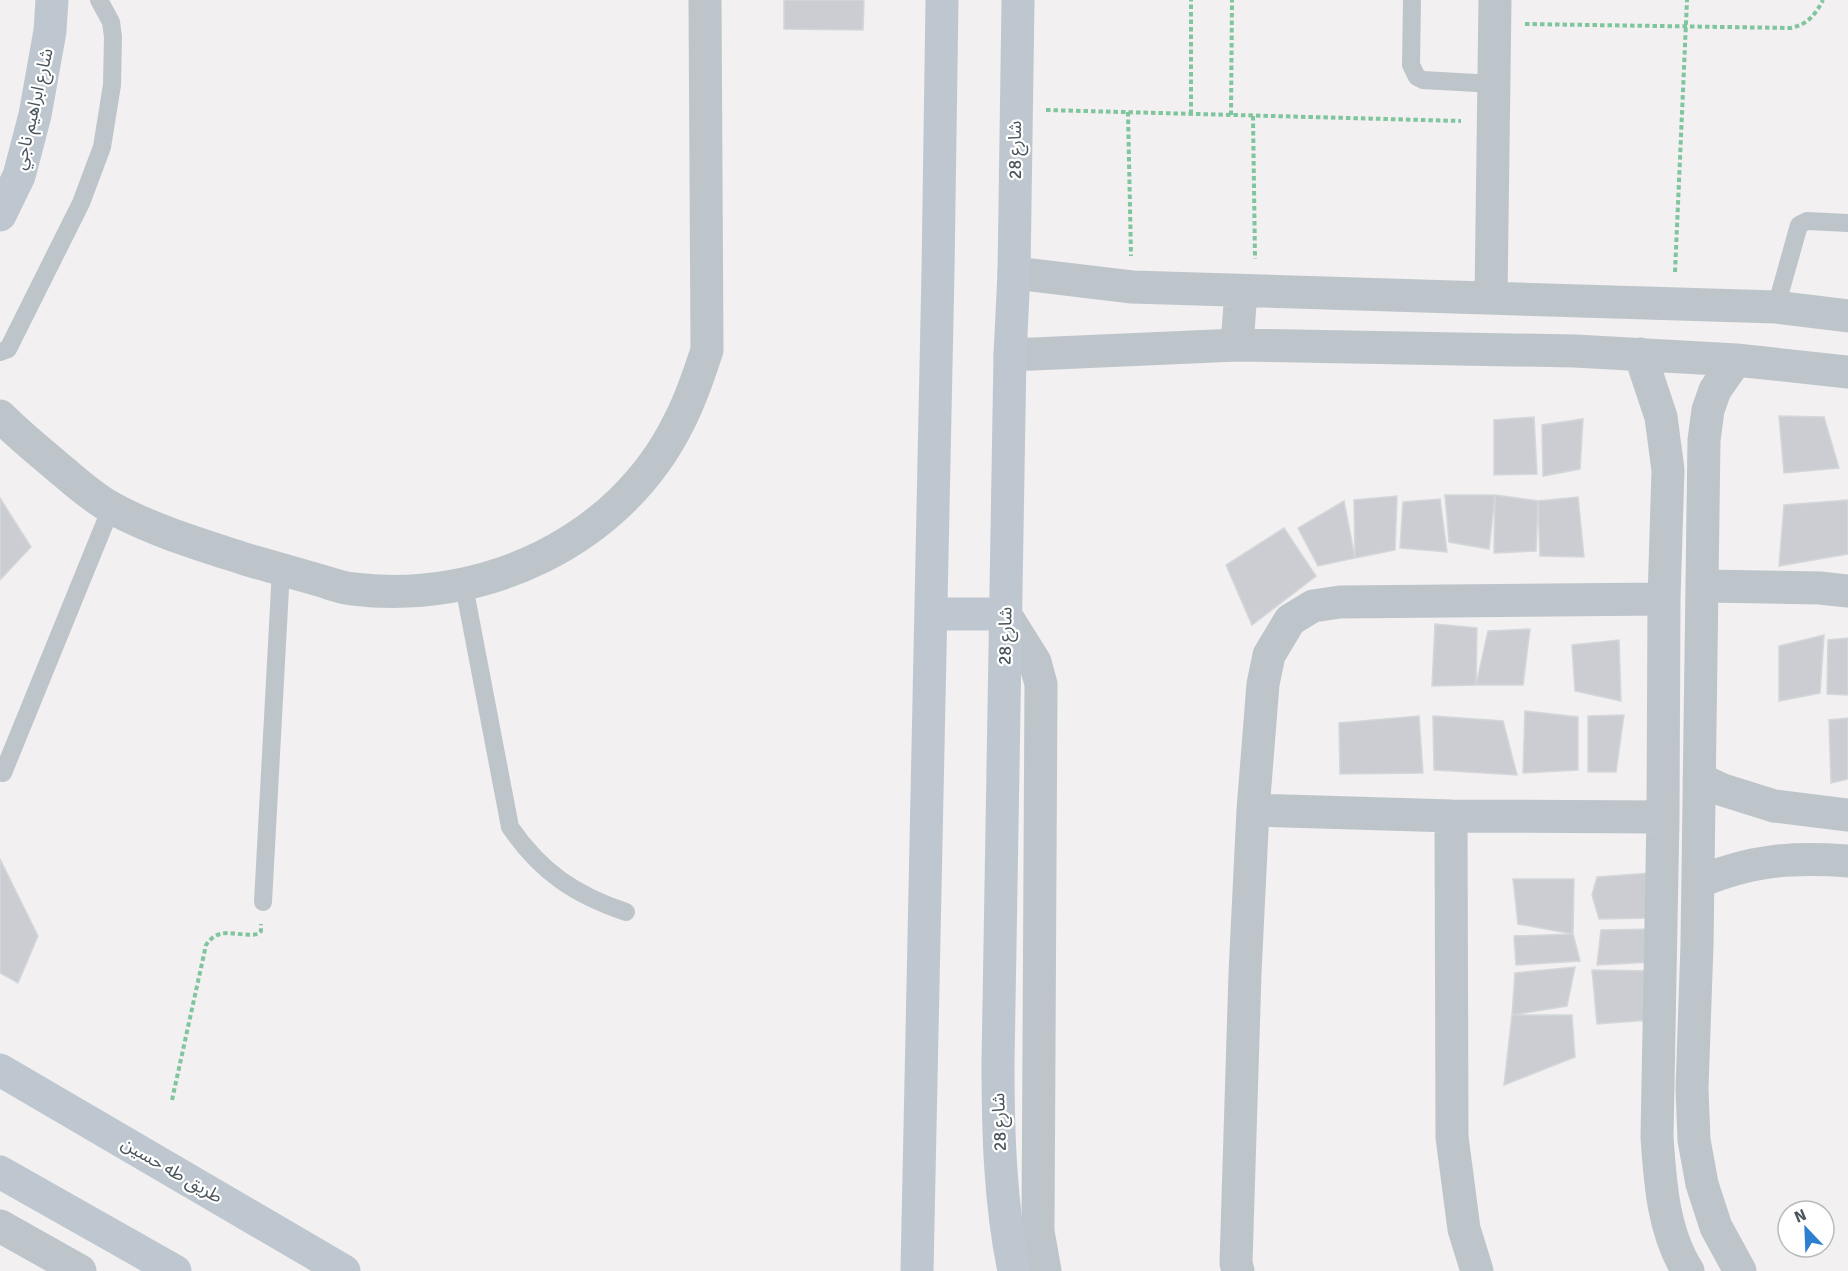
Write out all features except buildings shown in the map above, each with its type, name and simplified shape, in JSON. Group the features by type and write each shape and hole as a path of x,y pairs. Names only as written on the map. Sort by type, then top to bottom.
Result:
{"street":[{"name":"شارع ابراهيم ناجي","path":"0,215 19,176 35,115 50,31 52,0"},
{"path":"6,427 83,489 111,508 212,549 352,589 424,591 464,586 502,575 573,540 605,516 658,458 695,388 707,350 705,0"},
{"path":"920,1270 942,0"},
{"name":"شارع 28","path":"1006,1267 998,1074 1018,0"},
{"path":"1491,298 1495,12"},
{"path":"1014,273 1132,287 1776,307 1848,316"},
{"path":"1237,345 1248,291"},
{"path":"1010,355 1237,345 1640,354 1736,360 1848,372"},
{"path":"1640,354 1661,417 1668,470 1664,599 1663,817 1657,1137 1660,1189 1668,1222 1688,1271"},
{"path":"1736,360 1715,390 1708,410 1703,479 1704,586 1692,1089 1694,1140 1702,1184 1716,1227 1740,1271"},
{"path":"1704,586 1820,588 1848,591"},
{"path":"1238,1271 1236,1263 1240,1124 1253,810 1263,684 1269,656 1278,637 1290,620 1313,606 1340,602 1664,599"},
{"path":"931,614 1005,614 1035,662 1041,684 1038,1231 1044,1271"},
{"path":"1699,779 1749,799 1774,806 1848,815"},
{"path":"1253,810 1451,816 1663,817"},
{"path":"1451,816 1452,1137 1464,1229 1477,1271"},
{"path":"1698,882 1733,869 1780,860 1848,861"},
{"name":"طريق طه حسين","path":"0,1070 344,1271"},
{"path":"0,1172 176,1271"},
{"path":"0,1226 80,1271"}],"lane":[{"path":"0,352 8,349 81,202 102,147 109,118 113,37 111,22 99,0"},
{"path":"1412,0 1411,65 1417,77 1423,80 1494,84"},
{"path":"1776,307 1799,225 1807,220 1848,223"},
{"path":"3,773 111,508"},
{"path":"263,902 281,570"},
{"path":"464,586 510,826 534,857 553,876 600,904 626,912"}],"path":[{"path":"1191,0 1191,114"},
{"path":"1231,115 1232,0"},
{"path":"1674,304 1687,0"},
{"path":"1495,12 1685,27 1791,28 1809,21 1823,0"},
{"path":"1015,110 1494,122"},
{"path":"1128,112 1132,287"},
{"path":"1248,291 1253,116"},
{"path":"172,1100 206,945 210,939 223,932 258,934 261,931 263,902"}]}
